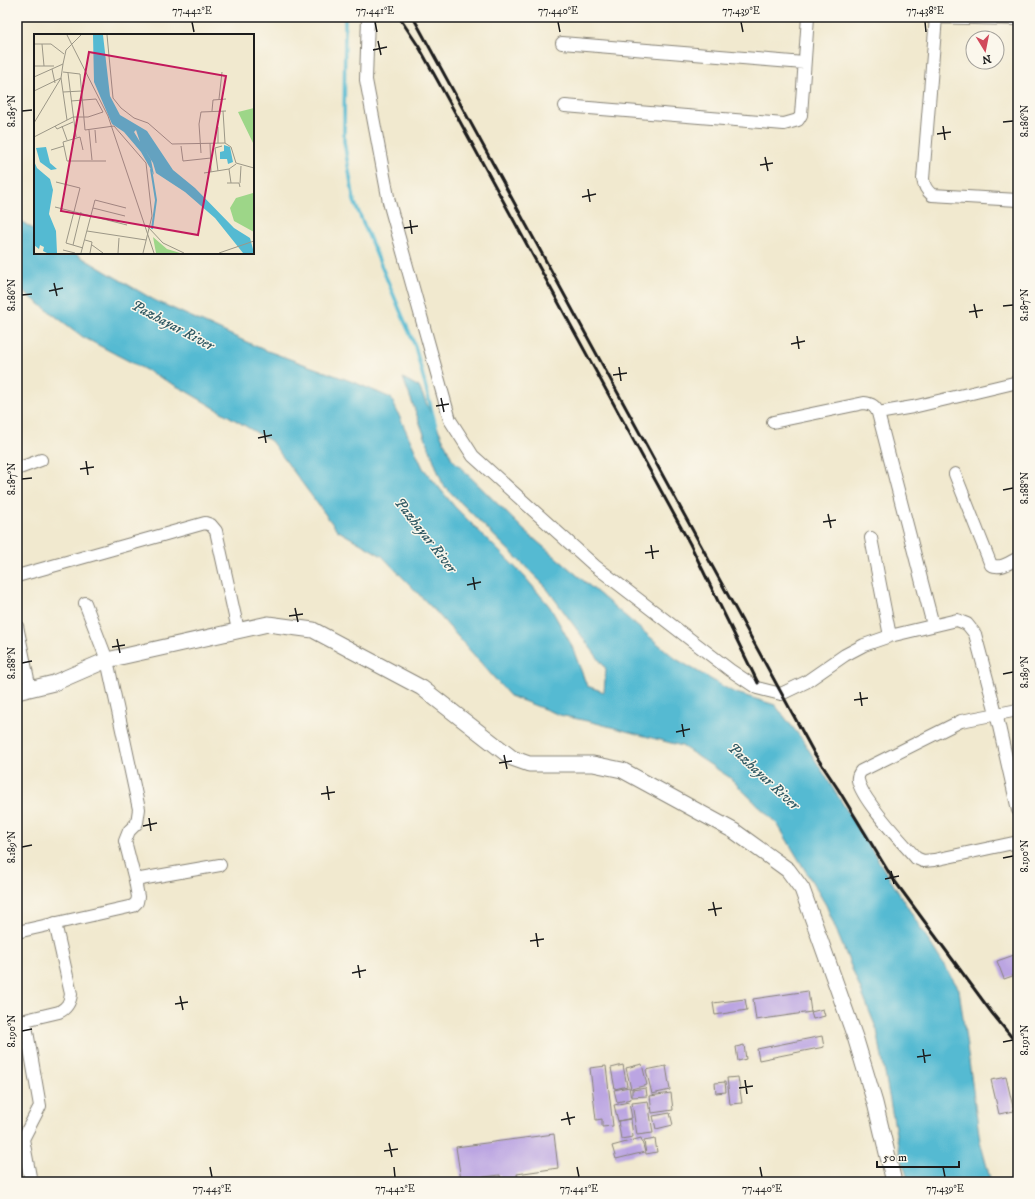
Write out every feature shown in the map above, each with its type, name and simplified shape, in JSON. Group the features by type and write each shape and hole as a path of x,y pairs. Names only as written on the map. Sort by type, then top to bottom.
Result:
{"street":[{"path":"368,17 366,80 389,202 450,420 473,456 595,566 730,670 757,688 781,694 806,682 845,655 864,645 890,636 957,620 967,624 971,627 975,634 996,714 1018,810"},
{"path":"565,106 784,124 798,120 800,115 808,17"},
{"path":"930,17 1018,19"},
{"path":"936,17 923,179 924,186 932,195 1018,200"},
{"path":"562,43 804,63"},
{"path":"878,414 1018,382"},
{"path":"772,422 864,403 870,403 875,407 933,625"},
{"path":"17,469 41,460"},
{"path":"955,474 991,565 997,567 1002,566 1018,558"},
{"path":"17,576 205,523 211,525 216,530 238,630"},
{"path":"871,538 890,636"},
{"path":"17,932 133,906 137,902 138,897 135,880 126,841 129,831 137,823 139,810 107,660 85,603"},
{"path":"17,626 23,690 54,683 107,660 238,630 268,624 313,630 422,688 512,758 529,764 592,764 622,770 734,831 788,870 802,890 856,1040 894,1182"},
{"path":"1018,710 961,721 861,771 858,776 861,790 871,805 919,860 934,860 1018,842"},
{"path":"135,880 220,865"},
{"path":"31,1182 23,1139 40,1106 21,1021 59,1012 65,1009 70,1002 71,994 55,923"}],"water":[{"name":"Pazhayar River","path":"17,219 34,229 34,254 76,254 154,300 262,349 356,383 391,398 423,468 454,506 524,576 550,607 571,644 587,686 604,692 606,669 545,586 443,485 403,378 419,387 452,459 526,532 676,659 733,692 775,705 802,739 959,989 980,1141 991,1182 909,1182 900,1155 877,1030 826,905 778,825 729,777 682,746 560,715 510,696 438,614 382,556 337,530 271,441 184,390 83,337 17,287"}],"building":[{"path":"1014,955 1018,966 1018,974 1004,979 997,961"},
{"path":"808,991 811,1012 756,1020 753,999"},
{"path":"745,999 747,1010 715,1015 713,1003"},
{"path":"823,1009 825,1016 813,1019 811,1012"},
{"path":"822,1036 824,1047 759,1060 757,1049"},
{"path":"744,1045 746,1059 738,1061 736,1047"},
{"path":"642,1064 647,1085 631,1089 626,1068"},
{"path":"623,1065 627,1086 615,1089 611,1068"},
{"path":"606,1066 613,1126 602,1127 602,1119 596,1120 590,1068"},
{"path":"666,1066 670,1090 652,1094 646,1070"},
{"path":"738,1077 742,1103 730,1104 727,1078"},
{"path":"1006,1077 1014,1111 999,1114 991,1080"},
{"path":"725,1082 726,1092 716,1093 715,1083"},
{"path":"629,1087 631,1099 617,1102 614,1090"},
{"path":"646,1088 647,1096 632,1097 632,1090"},
{"path":"671,1093 673,1110 652,1113 650,1096"},
{"path":"648,1101 653,1133 637,1135 632,1103"},
{"path":"629,1102 632,1118 618,1121 614,1105"},
{"path":"670,1113 673,1125 656,1129 653,1116"},
{"path":"631,1119 633,1137 621,1139 618,1121"},
{"path":"554,1134 558,1168 517,1174 518,1182 501,1182 500,1175 461,1180 456,1147"},
{"path":"641,1138 645,1152 616,1159 612,1146"},
{"path":"655,1139 657,1152 646,1154 644,1141"}],"waterway":[{"path":"345,17 344,141 354,201 415,346 436,427"}],"railway":[{"path":"399,17 419,47 440,85 690,544 758,683"},
{"path":"413,17 814,753 838,789 891,876 992,1013 1018,1045"}]}
